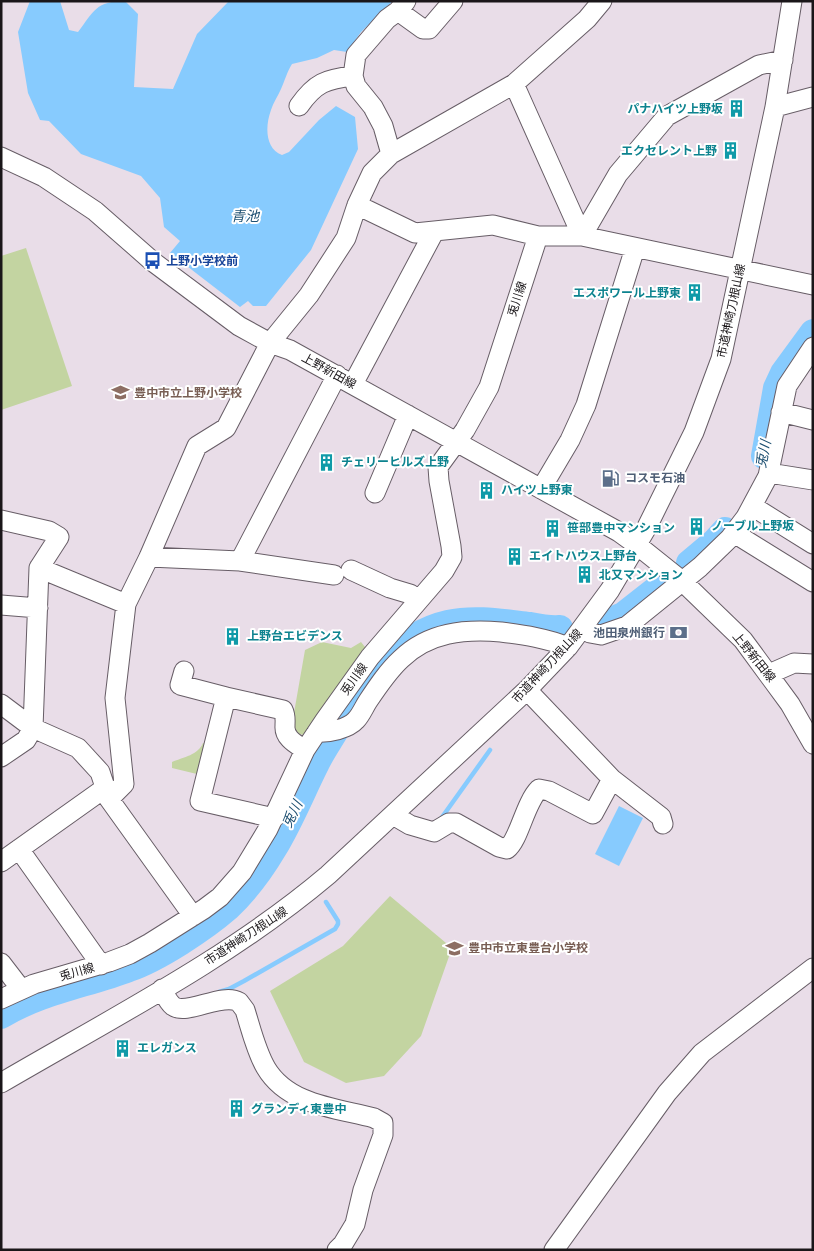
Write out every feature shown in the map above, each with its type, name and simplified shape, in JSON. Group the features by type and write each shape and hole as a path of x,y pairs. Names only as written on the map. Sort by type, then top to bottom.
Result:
{"street":[{"path":"391,154 384,126 373,107 356,86 353,76 356,55 387,19 402,6 423,29 429,29 452,1"},
{"path":"105,786 124,784 115,698 126,604 149,557 197,446 226,428 270,343 310,295 346,238 357,205 372,173 391,154 514,84 587,19 602,1"},
{"name":"市道神崎刀根山線","path":"1,1083 162,989 253,933 283,912 328,876 526,690 583,629 610,590 646,529 694,432 721,359 775,106 792,1"},
{"path":"582,236 618,174 667,116 759,65 783,60"},
{"path":"299,106 319,84 334,78 353,76"},
{"path":"514,84 582,236"},
{"path":"775,106 813,97"},
{"name":"上野新田線","path":"1,157 44,176 95,212 152,261 239,326 270,343 290,350 345,380 619,532 637,545 675,576 743,640 770,674 813,744"},
{"path":"357,205 415,233 493,225 538,236 582,236 813,285"},
{"path":"240,561 434,232"},
{"name":"兎川線","path":"1,999 34,984 101,964 140,949 220,897 237,879 274,818 305,750 324,731 370,657 444,570 452,556 438,470 440,463 465,430 489,387 538,236"},
{"path":"541,489 570,440 586,405 636,248"},
{"path":"583,629 590,633 601,634 627,626 675,576 720,548 734,533 752,506 769,473 788,383 813,347"},
{"path":"781,412 813,420"},
{"path":"375,493 408,415"},
{"path":"769,473 813,480"},
{"path":"752,506 813,544"},
{"path":"1,520 49,531 59,537 40,568 34,728 26,740 1,757"},
{"path":"734,533 813,582"},
{"path":"149,557 240,561 343,573 410,594 419,600"},
{"path":"40,568 126,604"},
{"path":"1,605 38,608"},
{"path":"324,731 352,724 400,659 415,647 437,636 466,631 493,632 540,637 568,647"},
{"path":"770,674 794,663 813,664"},
{"path":"184,671 180,685 283,710 286,716 284,728 286,735 305,750"},
{"path":"526,690 612,779 661,817 663,824"},
{"path":"226,697 200,801 274,818"},
{"path":"1,704 34,728 78,748 193,916"},
{"path":"1,862 105,786 122,761"},
{"path":"393,815 410,825 434,832 449,823 456,823 499,847 507,849 512,844 525,813 540,788 593,814 612,779"},
{"path":"19,849 101,964"},
{"path":"1,963 21,989"},
{"path":"554,1250 684,1072 702,1054 813,968"},
{"path":"162,989 171,1005 178,1008 209,1004 227,999 240,1002 245,1010 266,1068 287,1091 309,1101 374,1118 383,1123 383,1135 363,1190 355,1224 343,1244 337,1250"}],"green space":[{"path":"26,248 72,386 1,410 1,256"},
{"path":"322,642 351,648 361,642 369,652 313,728 306,731 304,735 294,733 291,730 305,650"},
{"path":"203,743 208,744 201,775 172,768 172,762 194,753"},
{"path":"390,896 452,948 421,1036 384,1076 346,1083 304,1062 270,991 343,946"}],"water":[{"name":"青池","path":"30,1 60,1 69,30 78,32 92,13 102,5 115,1 125,1 138,14 134,87 173,89 197,34 229,1 393,1 361,32 347,52 334,50 317,58 292,64 272,107 267,130 269,142 276,152 282,155 289,152 319,120 336,106 355,117 358,149 311,250 266,306 253,306 248,301 240,307 170,253 180,241 164,227 160,198 141,176 81,154 49,121 40,120 28,93 18,32"},
{"path":"619,806 643,818 619,866 595,854"}],"waterway":[{"name":"兎川","path":"764,456 776,388 783,373 813,332"},
{"name":"兎川","path":"689,563 725,530"},
{"name":"兎川","path":"609,621 623,615 660,586"},
{"name":"兎川","path":"1,1016 48,995 113,975 141,964 180,943 228,908 247,888 269,857 321,756 369,679 396,650 412,638 429,629 448,623 468,620 499,621 545,628 560,628"},
{"path":"440,820 490,750"},
{"path":"219,992 244,981 335,929 338,921 326,902"}],"place":[{"name":"パナハイツ上野坂","path":"737,109"},
{"name":"エクセレント上野","path":"731,151"},
{"name":"上野小学校前","path":"152,261"},
{"name":"エスポワール上野東","path":"695,293"},
{"name":"豊中市立上野小学校","path":"120,393"},
{"name":"チェリーヒルズ上野","path":"327,462"},
{"name":"コスモ石油","path":"611,478"},
{"name":"ハイツ上野東","path":"487,490"},
{"name":"ノーブル上野坂","path":"697,526"},
{"name":"笹部豊中マンション","path":"553,528"},
{"name":"エイトハウス上野台","path":"515,556"},
{"name":"北又マンション","path":"585,575"},
{"name":"池田泉州銀行","path":"679,633"},
{"name":"上野台エビデンス","path":"233,636"},
{"name":"豊中市立東豊台小学校","path":"454,948"},
{"name":"エレガンス","path":"123,1048"},
{"name":"グランディ東豊中","path":"237,1109"}]}
